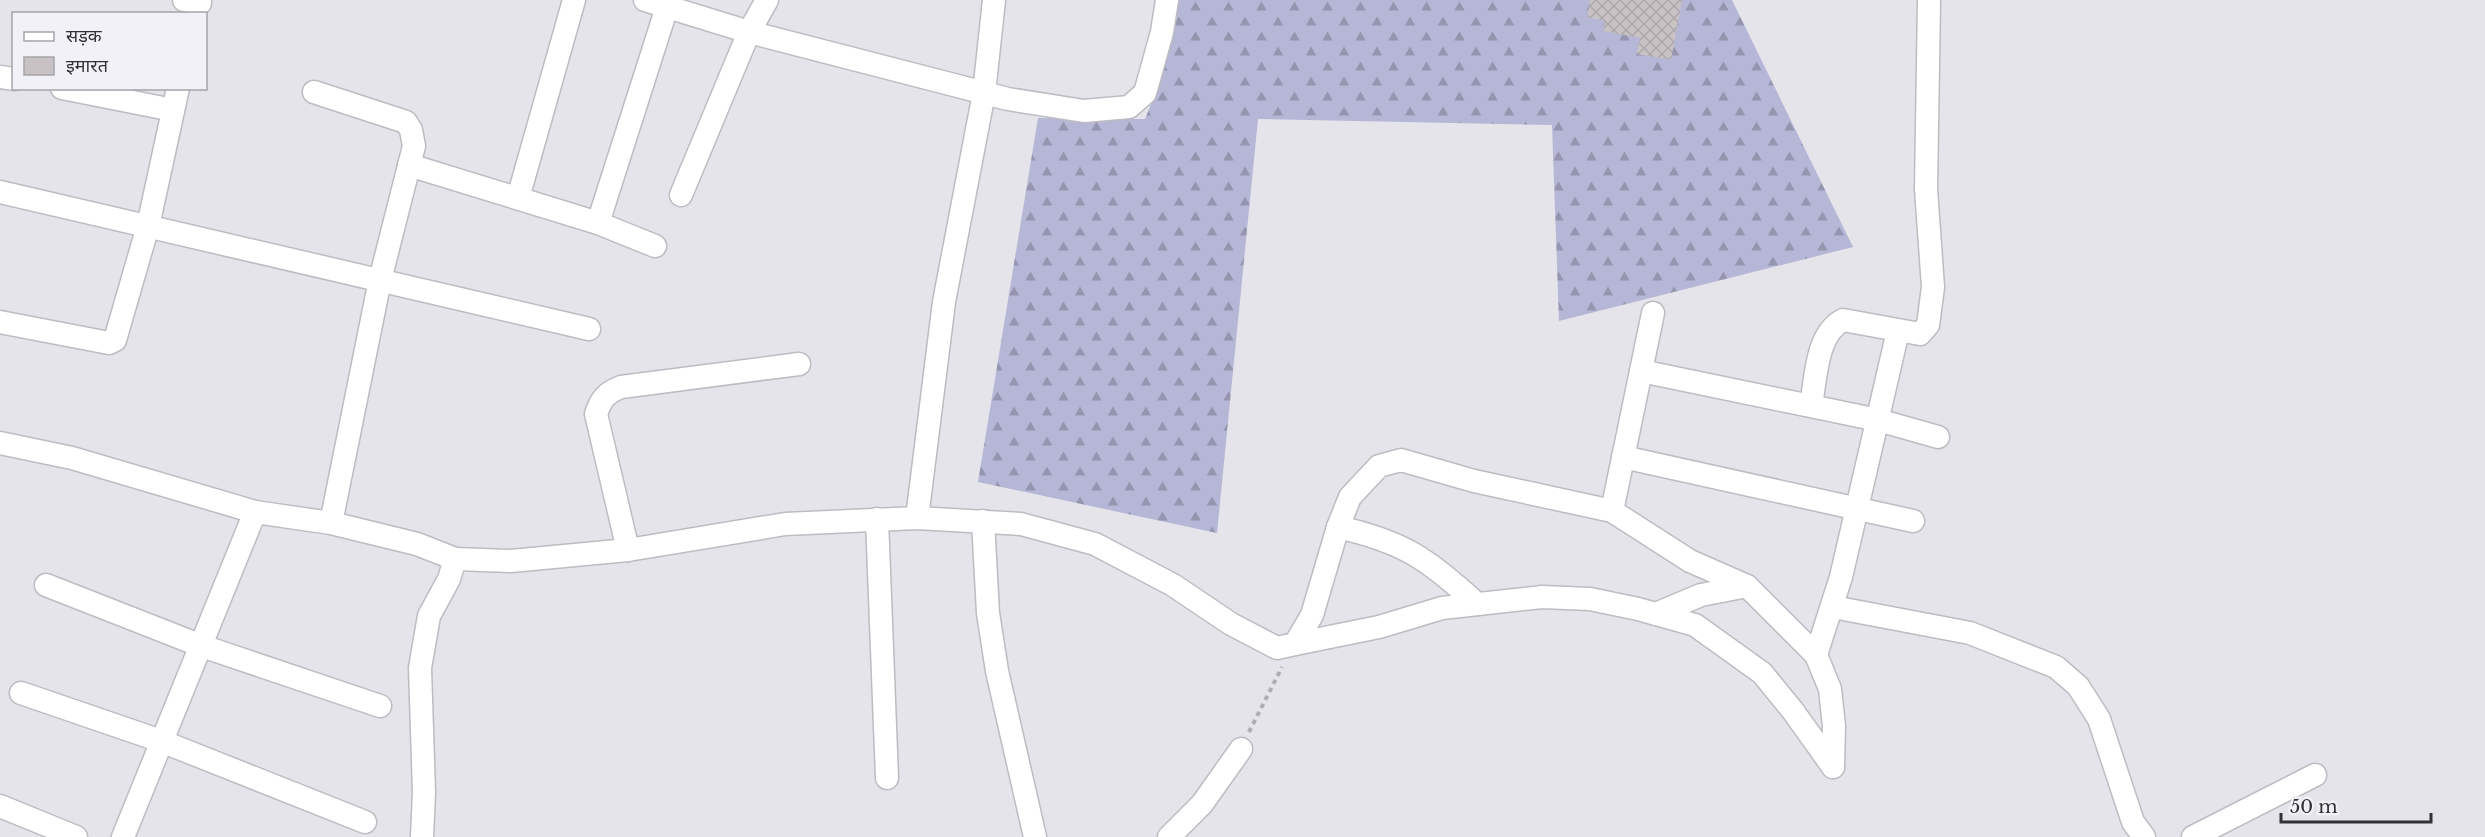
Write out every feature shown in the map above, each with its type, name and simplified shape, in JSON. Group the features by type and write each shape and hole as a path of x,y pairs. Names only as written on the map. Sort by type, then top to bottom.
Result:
{"street":[{"path":"518,198 574,0"},
{"path":"645,0 749,32 984,93 1084,111 1128,107 1145,93 1167,0"},
{"path":"681,195 749,32 767,0"},
{"path":"917,518 944,302 984,93 994,0"},
{"path":"1811,405 1825,336 1836,324 1843,320 1920,334 1928,325 1933,286 1926,189 1929,0"},
{"path":"598,223 666,7"},
{"path":"0,322 109,343 115,340 148,226 176,99 83,90"},
{"path":"314,92 406,122 411,130 414,147 380,280 331,524"},
{"path":"409,165 598,223 655,246"},
{"path":"0,192 589,329"},
{"path":"1612,511 1653,313"},
{"path":"1816,655 1833,607 1898,331"},
{"path":"628,550 597,414 600,400 609,392 621,387 799,364"},
{"path":"1641,372 1811,405 1878,420 1938,437"},
{"path":"0,443 72,458 255,512 331,524 417,544 455,559 511,561 628,550 785,524 917,518 1021,524 1095,544 1173,585 1231,624 1277,648 1378,627 1442,608 1542,597 1590,599 1695,625 1762,673 1793,711 1833,767 1834,726 1830,689 1816,655 1747,586 1690,561 1612,511 1474,481 1401,460 1379,466 1361,482 1350,497 1338,527 1312,615 1295,644"},
{"path":"1623,457 1913,521"},
{"path":"123,837 199,645 255,512"},
{"path":"877,519 887,778"},
{"path":"983,521 988,614 997,671 1035,837"},
{"path":"1338,527 1396,543 1437,567 1477,604"},
{"path":"422,837 424,792 420,668 429,616 449,579 455,559"},
{"path":"46,585 199,645 380,705"},
{"path":"1656,614 1701,595 1747,586"},
{"path":"1833,607 1970,633 2056,667 2078,686 2099,719 2133,822 2144,837"},
{"path":"21,693 161,741 365,822"},
{"path":"1168,837 1203,804 1241,749"},
{"path":"2193,837 2315,775"},
{"path":"0,806 76,837"}],"path":[{"path":"1241,749 1295,644"}],"green space":[{"path":"1174,0 1732,0 1853,247 1559,321 1552,125 1258,119 1217,533 978,482 1038,118 1145,119 1159,85"}],"building":[{"path":"1590,0 1682,0 1671,60 1637,54 1640,38 1603,31 1605,21 1587,17"}]}
